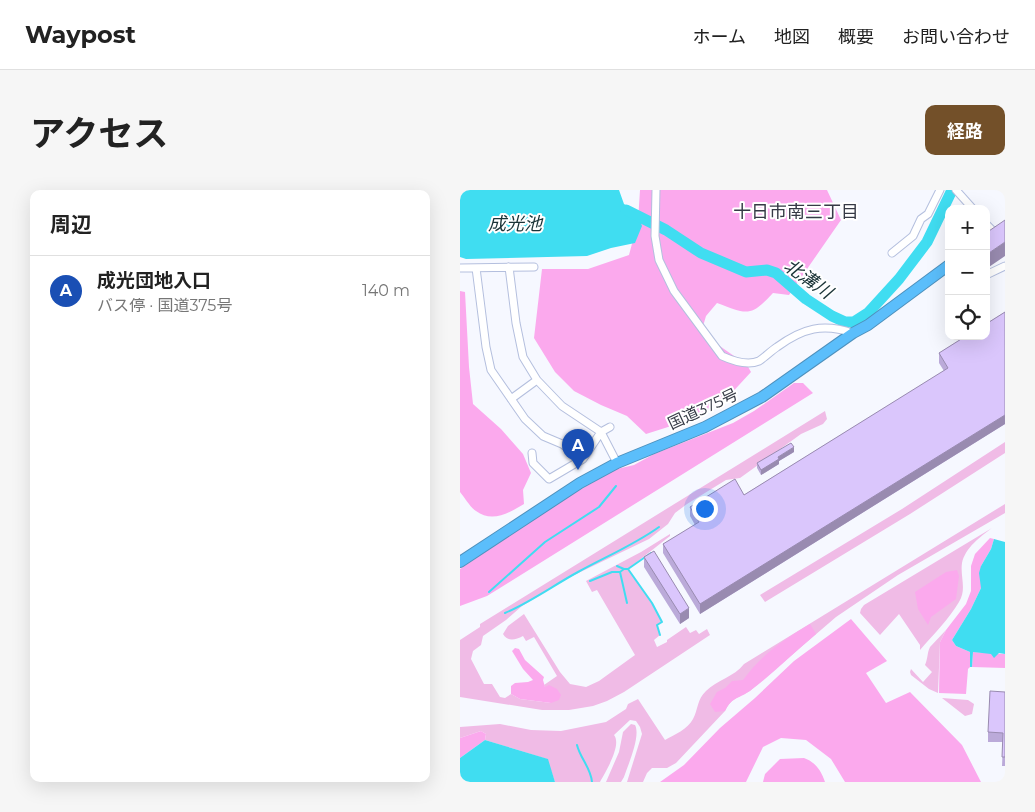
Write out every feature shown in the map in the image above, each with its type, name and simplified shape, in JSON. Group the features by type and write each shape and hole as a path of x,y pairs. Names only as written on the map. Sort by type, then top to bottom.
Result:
{"highway":[{"path":"990,234 1005,223"},
{"name":"国道375号","path":"460,562 580,483 616,463 705,427 762,397 853,333 868,325 945,268"}],"street":[{"path":"656,190 655,236 658,260 674,291 722,356 734,361 749,363 759,361 790,338 808,329 822,327 841,329 853,333"},
{"path":"892,253 913,236 920,220 928,214 940,190"},
{"path":"956,190 969,205"},
{"path":"460,268 534,266"},
{"path":"990,273 1005,266"},
{"path":"509,267 523,358 537,380 562,406 601,432 616,463"},
{"path":"476,268 486,347 491,370 525,419 543,436 562,444 583,459"},
{"path":"512,399 537,380"},
{"path":"532,454 533,463 548,479 583,459 601,432 610,427"}],"shaded area":[{"path":"640,190 827,190 841,220 789,295 773,293 759,307 748,312 735,310 717,303 706,316 701,333 747,365 751,372 728,397 687,421 646,434 627,416 574,391 555,372 534,338 542,269 588,269 629,255 638,221"},
{"path":"460,291 465,292 473,404 501,429 523,454 531,473 523,490 524,504 506,513 494,516 482,515 476,511 460,492"},
{"path":"794,383 803,383 813,393 487,596 460,606 460,569 561,501 617,469 634,465 654,454 733,423"},
{"path":"825,411 827,419 823,424 801,434 740,478 726,480 687,504 675,513 668,524 649,539 568,578 522,606 483,636 481,645 473,651 471,659 484,684 492,684 500,697 505,698 511,694 520,699 551,703 544,685 557,676 534,637 526,641 523,636 512,640 503,634 508,626 524,614 560,672 570,684 586,687 599,681 635,655 597,590 592,592 586,581 641,552 670,534 670,536 628,569 652,603 662,622 657,625 660,635 654,640 657,647 667,642 667,640 686,627 690,633 696,630 699,634 707,629 710,635 624,692 593,706 569,710 542,710 460,697 460,640 480,627 480,624"},
{"path":"1005,442 1005,453 910,514 765,602 760,595 902,509"},
{"path":"1005,504 1005,513 898,575 836,617 750,691 733,701 676,763 667,768 652,768 647,773 643,782 627,782 642,734 636,721 630,720 614,735 616,739 615,751 600,782 555,782 547,759 485,740 486,734 481,731 460,738 460,727 500,724 531,730 561,731 606,722 626,709 628,704 638,699 665,740 691,723 701,697 710,687 735,672 744,664"},
{"path":"992,528 966,552 962,563 963,592 959,602 951,615 920,650 920,645 899,614 880,635 860,613 864,605"},
{"path":"990,538 994,539 991,549 981,566 981,588 952,640 956,646 970,652 966,694 939,693 940,642 946,630 966,604 971,591 971,566 975,554"},
{"path":"957,570 959,576 956,599 931,617 928,625 918,609 915,592 946,572"},
{"path":"851,619 887,661 866,673 886,703 910,692 962,745 981,782 845,782 831,759 806,740 781,738 763,747 746,782 660,782 684,765 720,728 794,661"},
{"path":"810,624 816,634 747,693 733,700 725,711 715,712 710,704 717,692 725,688 732,681 743,680 773,649"},
{"path":"946,630 940,642 938,693 929,689 911,675 910,672 911,669 923,682 932,672 925,665 929,649"},
{"path":"515,648 519,649 525,660 544,677 545,687 549,685 557,689 561,695 559,700 551,703 520,699 511,694 511,686 515,683 533,680 523,669 512,651"},
{"path":"973,652 1005,654 1005,668 972,667"},
{"path":"942,698 968,700 974,704 972,714 965,716"},
{"path":"631,724 635,725 636,736 624,777 621,782 606,782 619,752 623,732"},
{"path":"481,731 486,734 485,740 460,758 460,738"},
{"path":"804,758 817,767 825,782 763,782 765,774 780,759"}],"water":[{"name":"成光池","path":"460,190 619,190 624,204 638,215 642,226 635,243 587,256 466,259 460,257"},
{"path":"994,539 1005,542 1005,654 999,653 994,658 991,654 973,652 972,667 970,667 970,652 956,646 952,640 981,588 979,573"},
{"path":"485,740 548,759 555,782 460,782 460,758"}],"building":[{"path":"1005,220 1005,242 990,252 990,250 990,230"},
{"path":"1005,312 1005,415 700,604 663,544 699,522 690,507 735,479 744,495 948,368 939,353 960,340 990,340 990,321"},
{"path":"791,443 794,447 761,470 757,463"},
{"path":"654,551 689,608 680,614 644,557"},
{"path":"990,691 1005,692 1005,757 1002,757 1003,733 988,732"}],"waterway":[{"name":"北溝川","path":"626,210 666,230 701,253 746,272 767,270 776,273 806,299 832,316 845,322 854,322 868,313 899,279 927,242 952,190"},
{"path":"489,592 545,542 599,507 616,486"},
{"path":"505,613 630,545 659,527"},
{"path":"628,569 651,553"},
{"path":"617,566 624,569 620,572 627,603"},
{"path":"624,569 628,569 652,603 662,622 657,625 660,635"},
{"path":"590,581 612,572 620,572"},
{"path":"577,745 590,772 592,782"}],"place":[{"name":"成光団地入口","path":"578,470"}],"district":[{"name":"十日市南三丁目","path":"796,212"}]}
